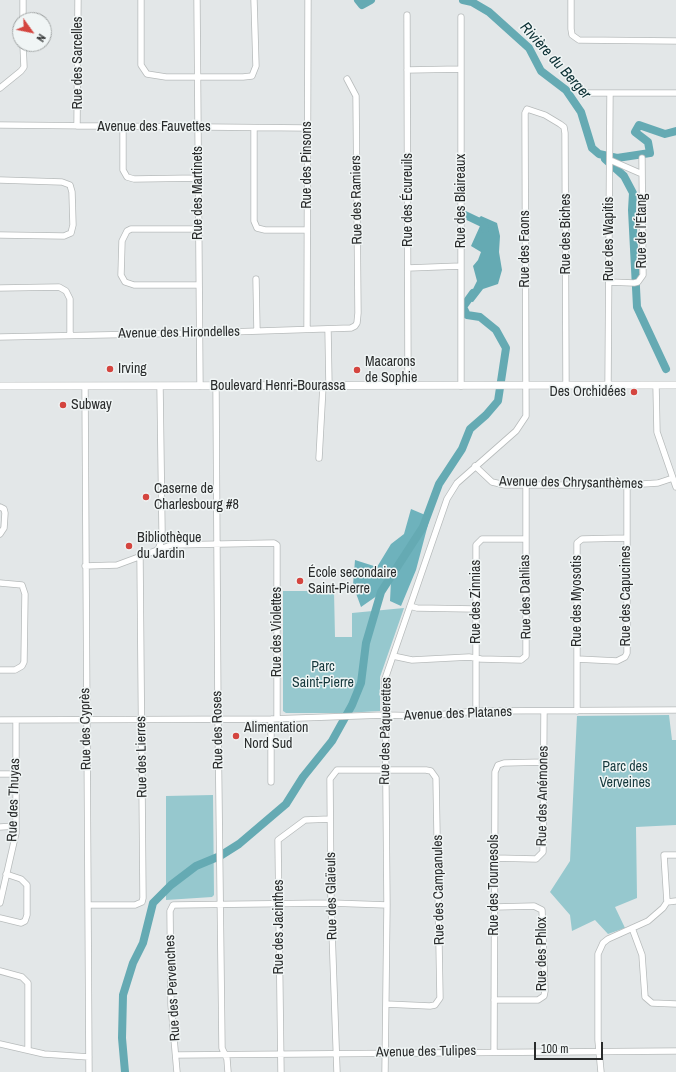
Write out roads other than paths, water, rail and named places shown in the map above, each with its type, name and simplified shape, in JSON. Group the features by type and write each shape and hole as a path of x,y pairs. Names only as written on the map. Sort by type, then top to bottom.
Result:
{"main road":[{"name":"Boulevard Henri-Bourassa","path":"0,386 676,386"}],"street":[{"path":"23,0 23,12"},
{"name":"Rue des Sarcelles","path":"77,126 78,0"},
{"path":"141,0 142,66 147,74 166,77 244,78 252,76 256,66 254,0"},
{"name":"Rue des Martinets","path":"197,0 200,386"},
{"name":"Rue des Pinsons","path":"307,329 308,0"},
{"path":"571,0 572,35 579,40 676,41"},
{"name":"Rue des Écureuils","path":"407,15 408,386"},
{"name":"Rue des Blaireaux","path":"461,17 462,386"},
{"path":"0,88 24,67 23,52"},
{"path":"407,70 461,69"},
{"name":"Rue des Ramiers","path":"348,79 356,96 357,323"},
{"path":"587,92 676,93"},
{"name":"Rue des Wapitis","path":"608,386 610,93"},
{"name":"Rue des Biches","path":"525,112 527,109 530,109 545,115 564,127 565,133 566,386"},
{"name":"Rue des Faons","path":"525,112 525,386"},
{"name":"Avenue des Fauvettes","path":"0,125 307,128"},
{"path":"122,126 122,170 127,177 134,179 199,178"},
{"path":"254,128 255,224 257,228 265,230 307,230"},
{"name":"Rue de l'Étang","path":"609,282 636,282 643,274 642,158"},
{"name":"Rue de l'Étang","path":"610,160 642,174"},
{"path":"0,180 62,182 70,185 72,192 73,224 71,233 64,236 0,235"},
{"path":"198,229 127,231 122,241 121,275 125,282 134,285 199,285"},
{"path":"408,268 461,266"},
{"path":"256,280 257,331"},
{"path":"0,288 58,288 66,291 70,299 70,335"},
{"name":"Avenue des Hirondelles","path":"0,336 199,333 328,329 351,328 357,323"},
{"path":"319,458 326,386 328,329"},
{"name":"Rue des Cyprès","path":"85,386 89,1072"},
{"path":"158,550 161,542 162,530 160,386"},
{"name":"Rue des Roses","path":"216,386 222,1048 227,1059 228,1072"},
{"name":"Rue des Pâquerettes","path":"385,1072 387,905 384,715 385,678 446,499 457,483 516,431 524,420 526,412 525,386"},
{"path":"656,386 658,432 676,487"},
{"name":"Avenue des Chrysanthèmes","path":"475,466 485,477 497,484 627,485 658,483 673,478"},
{"name":"Rue des Dahlias","path":"476,658 520,660 526,656 526,485"},
{"name":"Rue des Capucines","path":"577,659 617,660 625,657 628,649 626,538 627,485"},
{"path":"0,507 4,509 5,513 4,528 0,534"},
{"name":"Rue des Myosotis","path":"577,711 577,543 582,539 626,538"},
{"name":"Rue des Zinnias","path":"476,711 476,545 482,539 526,539"},
{"name":"Rue des Violettes","path":"218,544 270,542 277,546 277,718"},
{"path":"85,566 117,565 171,545 218,544"},
{"name":"Rue des Lierres","path":"88,905 135,905 142,902 143,898 140,557"},
{"path":"0,583 18,583 24,587 25,610 24,662 22,666 15,670 0,670"},
{"path":"410,606 417,608 475,609"},
{"path":"393,656 412,660 476,658"},
{"name":"Avenue des Platanes","path":"0,720 271,719 336,718 384,715 427,716 476,711 676,710"},
{"name":"Rue des Anémones","path":"494,858 536,859 542,855 544,711"},
{"path":"271,719 271,782"},
{"name":"Rue des Thuyas","path":"0,903 1,889 6,874 16,826 16,720"},
{"name":"Rue des Tournesols","path":"494,1052 494,858 496,768 500,764 504,763 544,762"},
{"name":"Rue des Glaïeuls","path":"337,1072 331,903 330,779 334,772 342,770 385,769"},
{"name":"Rue des Campanules","path":"385,769 426,770 431,771 436,778 441,993 438,1002 430,1006 386,1004"},
{"path":"0,774 16,774"},
{"name":"Rue des Jacinthes","path":"281,1072 278,840 305,820 330,819"},
{"path":"0,827 16,826"},
{"path":"600,1072 600,1051 598,1040 598,954 603,943 608,939 657,915 667,902 664,855 676,854"},
{"path":"0,918 21,923 25,921 27,915 27,885 21,879 6,874"},
{"path":"667,902 676,901"},
{"path":"221,904 331,903 387,905"},
{"name":"Rue des Pervenches","path":"177,1072 171,1005 170,911 173,905 221,904"},
{"name":"Rue des Phlox","path":"494,1000 538,1000 544,996 545,991 542,910 534,906 495,907"},
{"path":"632,928 642,955 646,997 652,1003 676,1004"},
{"path":"0,971 22,977 28,983 28,1050"},
{"path":"0,1044 44,1054 89,1056"},
{"name":"Avenue des Tulipes","path":"176,1055 676,1051"}],"waterway":[{"name":"Rivière du Berger","path":"358,0 362,5 371,0"},
{"name":"Rivière du Berger","path":"463,0 472,2 489,12 529,48 541,71 566,90 581,112 592,148 599,154 617,158 650,153 648,142 635,132 639,125 665,134 676,131"},
{"path":"605,159 624,176 633,193 632,210 637,307 666,369"},
{"path":"463,214 484,224 485,229"},
{"path":"125,1072 122,1038 123,995 133,963 143,943 153,903 171,885 196,866 220,856 239,844 286,804 303,777 332,741 352,705 361,683 366,643 381,592 423,527 439,484 462,449 470,429 486,415 498,401 506,348 496,330 480,317 467,315 463,307 473,293"}],"place":[{"name":"Irving","path":"110,369"},
{"name":"Macarons de Sophie","path":"357,370"},
{"name":"Des Orchidées","path":"634,392"},
{"name":"Subway","path":"63,405"},
{"name":"Caserne de Charlesbourg #8","path":"146,497"},
{"name":"Bibliothèque du Jardin","path":"129,546"},
{"name":"École secondaire Saint-Pierre","path":"300,581"},
{"name":"Alimentation Nord Sud","path":"236,736"}],"park label":[{"name":"Parc Saint-Pierre","path":"323,676"},
{"name":"Parc des Verveines","path":"625,776"}]}
